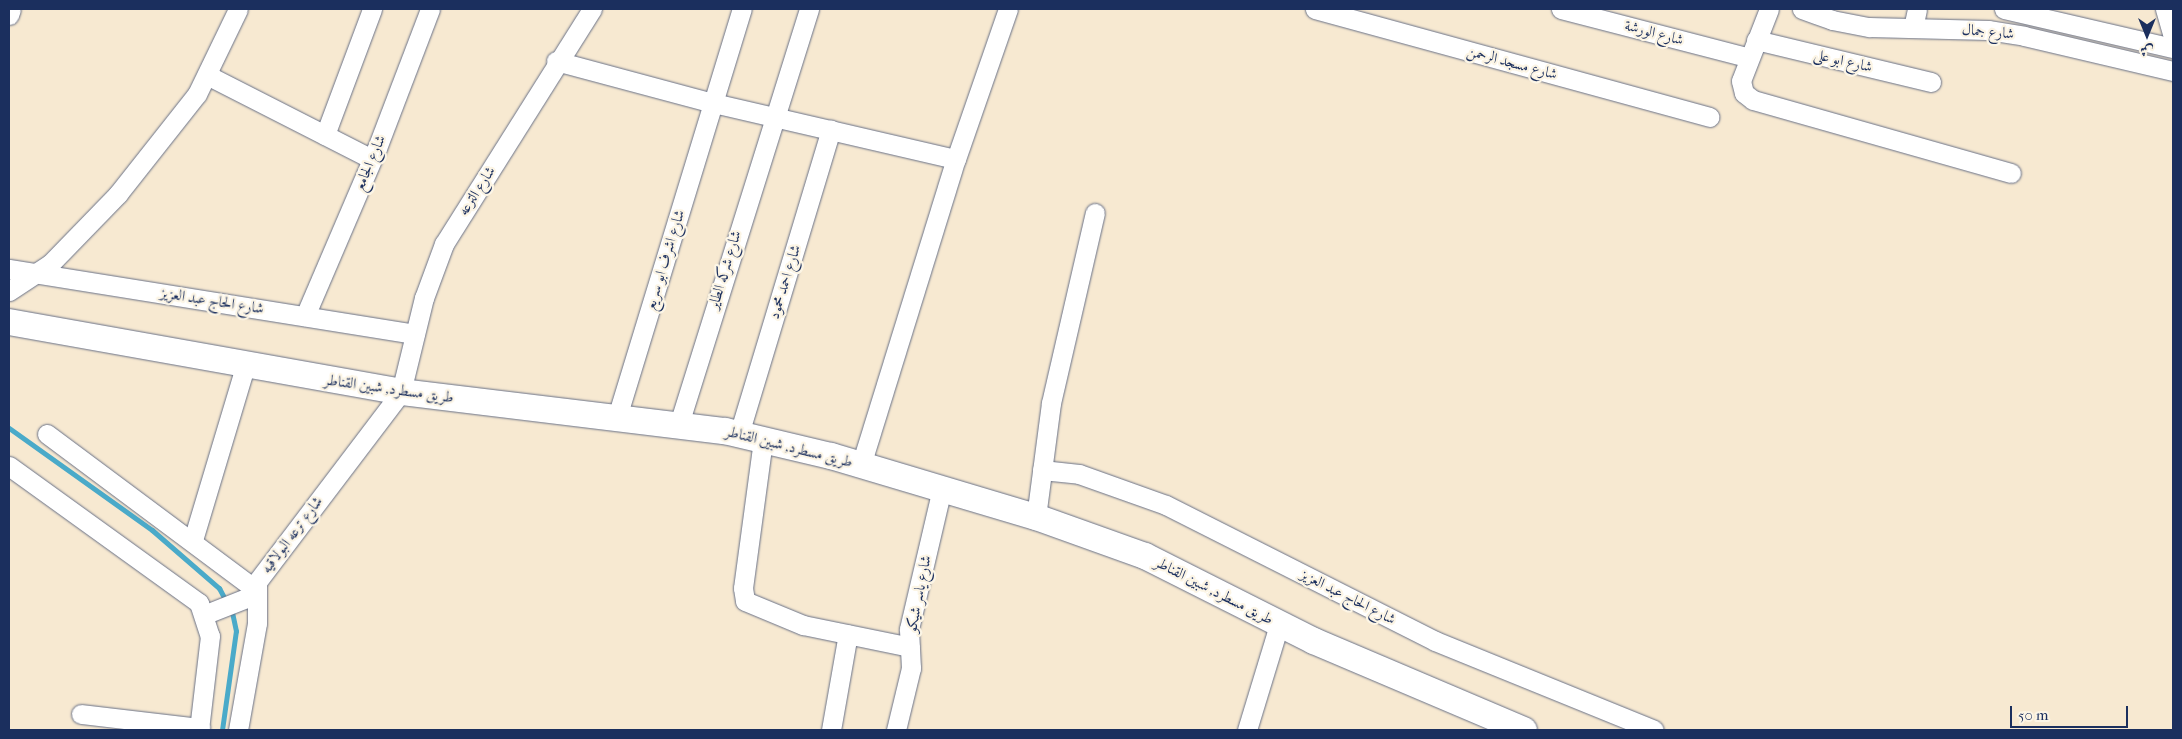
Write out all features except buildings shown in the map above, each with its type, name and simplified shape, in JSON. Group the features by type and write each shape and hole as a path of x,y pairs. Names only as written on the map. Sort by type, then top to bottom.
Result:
{"main road":[{"name":"طريق مسطرد, شبين القناطر","path":"9,322 245,367 404,385 617,417 679,424 751,437 1036,511 1145,556 1279,625 1524,730"}],"street":[{"path":"9,14 11,9"},
{"path":"9,291 36,273 118,194 207,75 238,9"},
{"path":"326,135 372,9"},
{"name":"شارع الجامع","path":"305,316 372,159 430,9"},
{"name":"شارع الترعه","path":"404,385 414,341 444,244 556,61 592,9"},
{"name":"شارع اشرف ابو سريع","path":"617,417 742,9"},
{"name":"شارع شركه الطاير","path":"679,424 809,9"},
{"path":"861,465 956,159 1008,9"},
{"name":"شارع مسجد الرحمن","path":"1315,9 1709,117"},
{"name":"شارع الورشة","path":"1561,9 1747,57"},
{"path":"1769,9 1747,57 1741,81 1744,93 1753,100 2011,173"},
{"name":"شارع جمال","path":"1802,9 1832,20 1913,28 1988,30 2173,71"},
{"path":"1913,28 1917,9"},
{"path":"2006,9 2173,48"},
{"path":"2166,9 2173,37"},
{"name":"شارع ابو على","path":"1756,40 1931,82"},
{"path":"556,61 713,103 956,159"},
{"path":"207,75 372,159"},
{"name":"شارع احمد محمود","path":"831,130 751,437 742,588 745,602 803,625 848,634"},
{"path":"1036,511 1051,403 1095,214"},
{"name":"شارع الحاج عبد العزيز","path":"9,269 305,316 414,341"},
{"path":"193,540 245,367"},
{"name":"شارع ترعه البولاقيه","path":"251,594 404,385"},
{"path":"47,434 193,540 251,594 257,623 238,730"},
{"path":"9,466 190,594 210,612 210,636 199,729 81,714"},
{"name":"شارع الحاج عبد العزيز","path":"1041,475 1079,474 1166,505 1435,641 1654,730"},
{"name":"شارع ياسر شيكو","path":"896,730 911,668 909,629 942,488"},
{"path":"210,612 251,594"},
{"path":"1247,730 1279,625"},
{"path":"831,730 848,634 910,647"}],"waterway":[{"path":"9,428 152,530 219,588 226,601"},
{"path":"222,730 236,631 231,608"}]}
